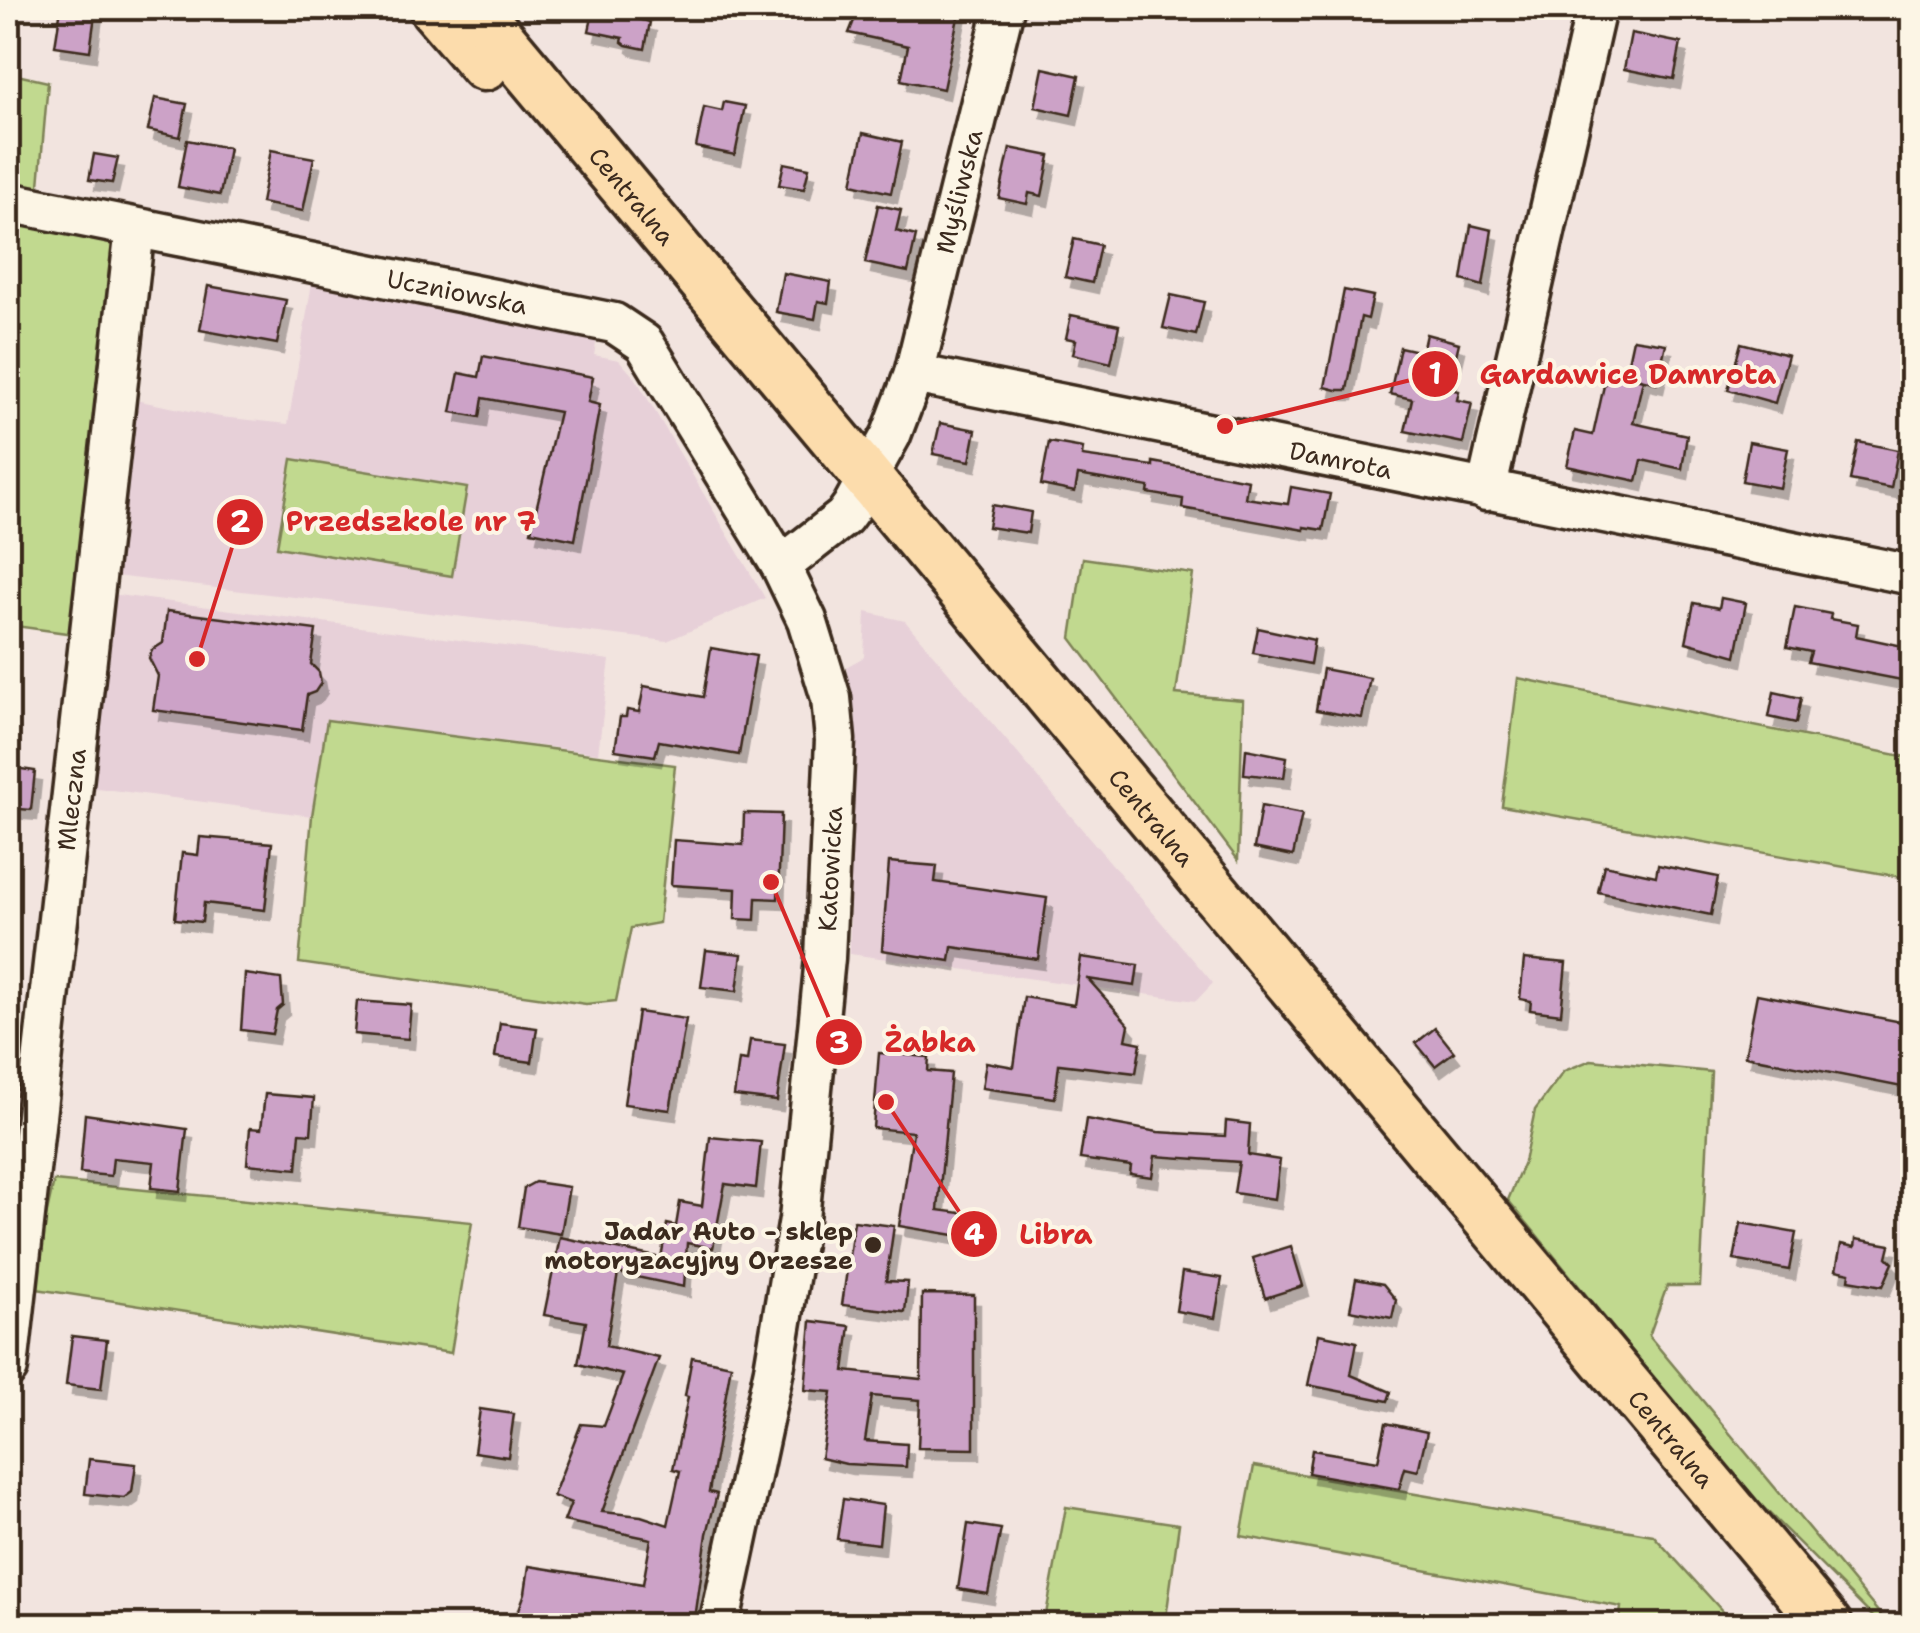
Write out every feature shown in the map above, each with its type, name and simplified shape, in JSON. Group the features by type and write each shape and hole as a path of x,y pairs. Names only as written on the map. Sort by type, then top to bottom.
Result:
{"main road":[{"name":"Centralna","path":"434,8 859,491 1828,1626"},
{"name":"Centralna","path":"475,8 859,491 1785,1626"}],"street":[{"name":"Myśliwska","path":"914,374 1004,8"},
{"path":"1486,491 1596,8"},
{"name":"Uczniowska","path":"8,202 614,322 644,343 781,566"},
{"name":"Mleczna","path":"8,1368 14,1267 135,228"},
{"path":"781,566 844,517 891,435 914,374"},
{"name":"Damrota","path":"914,374 1912,576"},
{"name":"Katowicka","path":"719,1626 774,1369 799,1219 816,1070 834,802 831,698 810,627 781,566"}],"shaded area":[{"path":"313,277 598,332 594,355 619,360 636,379 765,598 667,641 115,576 135,400 220,417 288,424"},
{"path":"110,594 610,660 598,753 328,720 312,816 89,787"},
{"path":"866,612 905,621 1213,983 1196,1001 850,954 850,825 856,715 846,667 864,657"}],"green space":[{"path":"8,73 48,82 38,197 8,190"},
{"path":"8,220 116,245 74,634 8,625"},
{"path":"292,459 467,488 452,576 277,547"},
{"path":"1083,558 1193,574 1176,694 1243,700 1238,860 1071,638"},
{"path":"1518,678 1912,758 1912,879 1502,806"},
{"path":"327,720 675,765 659,923 631,928 616,1001 586,1004 299,963 312,816"},
{"path":"1591,1060 1711,1072 1700,1286 1667,1286 1649,1336 1889,1625 1881,1625 1749,1493 1508,1200 1524,1162 1535,1110 1564,1071"},
{"path":"54,1181 472,1222 451,1353 30,1288"},
{"path":"1254,1466 1653,1535 1735,1625 1619,1625 1621,1607 1241,1536"},
{"path":"1066,1507 1179,1524 1165,1625 1044,1625"}],"building":[{"path":"61,8 96,8 90,51 55,46"},
{"path":"594,8 629,8 628,16 650,22 645,49 626,45 623,38 589,31"},
{"path":"859,8 960,8 943,89 901,80 908,46 849,33"},
{"path":"1631,33 1681,43 1674,79 1624,69"},
{"path":"1043,68 1079,76 1071,115 1035,107"},
{"path":"155,98 187,104 180,137 148,130"},
{"path":"724,102 745,106 735,155 696,147 704,107 722,111"},
{"path":"863,133 902,142 891,193 852,184"},
{"path":"187,140 229,148 220,195 178,187"},
{"path":"1010,148 1050,156 1042,196 1029,193 1027,204 999,198"},
{"path":"271,150 314,158 303,211 261,203"},
{"path":"94,154 118,158 112,183 89,180"},
{"path":"784,163 809,168 804,189 779,185"},
{"path":"878,205 901,210 896,231 916,236 908,272 865,263"},
{"path":"1471,225 1492,230 1483,286 1462,280"},
{"path":"1074,239 1100,245 1092,283 1065,277"},
{"path":"783,273 831,282 828,303 818,301 815,319 776,312"},
{"path":"208,286 286,300 277,344 200,330"},
{"path":"1344,290 1373,296 1368,319 1361,317 1347,390 1337,390 1325,387"},
{"path":"1171,295 1204,302 1196,335 1163,328"},
{"path":"1071,315 1119,325 1111,363 1073,354 1076,340 1066,338"},
{"path":"1426,334 1459,343 1448,389 1459,391 1457,400 1472,403 1463,443 1405,431 1412,399 1390,394 1400,347 1422,352"},
{"path":"1633,339 1666,344 1657,383 1631,377 1643,380 1633,423 1687,435 1682,469 1642,460 1637,481 1567,466 1575,431 1593,435 1607,372 1625,376"},
{"path":"1741,343 1788,355 1775,403 1728,390"},
{"path":"483,356 593,377 588,402 600,405 575,540 531,531 559,412 483,398 480,417 451,412 459,373 479,377"},
{"path":"940,423 976,430 970,461 933,454"},
{"path":"1049,442 1083,448 1082,456 1153,466 1153,462 1248,480 1245,498 1288,504 1291,487 1330,494 1323,530 1182,508 1183,499 1148,493 1149,487 1078,475 1075,492 1041,485"},
{"path":"1749,442 1788,449 1780,488 1742,481"},
{"path":"1858,442 1898,450 1891,488 1850,480"},
{"path":"992,505 1031,512 1028,533 988,527"},
{"path":"1721,598 1746,603 1736,656 1686,642 1694,603 1719,608"},
{"path":"1795,607 1858,624 1856,636 1912,648 1912,682 1808,662 1811,652 1787,647"},
{"path":"167,611 316,630 311,664 319,672 321,683 307,695 302,730 153,710 158,676 149,658 152,650 163,643"},
{"path":"1258,628 1314,640 1310,664 1253,653"},
{"path":"711,648 756,656 739,755 659,741 655,756 615,750 620,717 626,717 627,710 639,712 644,686 703,697"},
{"path":"1323,669 1370,678 1362,718 1316,710"},
{"path":"1774,692 1801,698 1796,723 1769,717"},
{"path":"1246,749 1287,757 1284,778 1244,774"},
{"path":"8,767 35,771 31,810 8,808"},
{"path":"1261,806 1302,814 1293,856 1254,848"},
{"path":"744,813 781,814 778,899 756,898 755,920 735,919 736,889 671,885 674,840 743,845"},
{"path":"200,837 272,843 265,910 204,903 202,922 175,919 182,853 198,855"},
{"path":"889,862 937,866 935,882 1047,898 1038,959 952,947 950,961 882,950"},
{"path":"1604,865 1656,876 1658,865 1718,877 1711,915 1598,892"},
{"path":"706,950 742,954 737,991 701,987"},
{"path":"1081,957 1138,965 1135,986 1088,979 1129,1025 1126,1040 1141,1043 1136,1073 1059,1064 1055,1098 982,1088 986,1062 1014,1067 1024,997 1074,1005"},
{"path":"1524,959 1566,963 1561,1014 1530,1010 1531,1001 1520,999"},
{"path":"245,974 281,979 283,1005 277,1010 272,1034 241,1030"},
{"path":"1757,994 1912,1024 1912,1089 1745,1056"},
{"path":"357,1001 411,1005 408,1039 354,1034"},
{"path":"638,1012 686,1019 670,1110 624,1104"},
{"path":"500,1023 537,1028 532,1062 495,1057"},
{"path":"1435,1028 1454,1052 1435,1066 1416,1043"},
{"path":"750,1040 785,1044 777,1101 734,1096 739,1060 747,1061"},
{"path":"879,1053 929,1057 928,1071 951,1073 938,1210 976,1215 972,1238 899,1226 913,1132 873,1128"},
{"path":"265,1094 314,1098 311,1134 300,1133 297,1169 247,1164 250,1128 261,1129"},
{"path":"85,1114 187,1129 180,1191 151,1188 154,1162 113,1158 111,1176 80,1173"},
{"path":"1086,1119 1158,1132 1225,1136 1226,1121 1250,1124 1248,1155 1280,1160 1275,1199 1234,1193 1239,1162 1155,1156 1152,1177 1130,1174 1131,1166 1080,1159"},
{"path":"710,1137 761,1142 756,1188 725,1184 713,1248 687,1243 684,1287 618,1273 606,1346 659,1358 602,1512 641,1516 668,1525 680,1471 673,1469 692,1357 731,1365 709,1492 717,1494 694,1626 513,1626 525,1593 529,1566 643,1584 651,1539 564,1521 571,1503 553,1496 581,1424 604,1426 623,1375 578,1364 586,1322 544,1315 560,1237 661,1258 667,1224 676,1226 680,1202 702,1206"},
{"path":"535,1182 569,1187 561,1234 518,1227 524,1188"},
{"path":"854,1221 894,1226 886,1281 908,1282 905,1312 842,1305"},
{"path":"1741,1223 1796,1233 1789,1270 1734,1260"},
{"path":"1856,1239 1890,1245 1887,1257 1893,1263 1883,1286 1849,1280 1850,1273 1836,1270 1841,1244 1855,1247"},
{"path":"1291,1246 1303,1286 1265,1298 1253,1258"},
{"path":"1182,1272 1222,1278 1215,1318 1176,1311"},
{"path":"1356,1279 1383,1284 1396,1300 1392,1318 1350,1310"},
{"path":"922,1294 974,1295 974,1449 918,1448 920,1400 872,1396 865,1441 907,1444 906,1467 846,1464 821,1458 832,1392 805,1390 811,1321 850,1326 844,1371 921,1379"},
{"path":"1319,1334 1357,1342 1351,1375 1391,1392 1388,1401 1308,1385"},
{"path":"72,1336 107,1340 101,1389 66,1385"},
{"path":"480,1409 514,1414 508,1457 474,1452"},
{"path":"1386,1423 1427,1432 1418,1471 1405,1468 1399,1489 1308,1473 1312,1450 1378,1461"},
{"path":"89,1459 136,1464 132,1492 124,1498 85,1494"},
{"path":"843,1499 883,1505 879,1544 837,1539"},
{"path":"968,1524 1001,1529 988,1594 958,1589"}],"place":[{"name":"Gardawice Damrota","path":"1225,426"},
{"name":"Przedszkole nr 7","path":"197,659"},
{"name":"Żabka","path":"771,882"},
{"name":"Libra","path":"886,1102"},
{"name":"Jadar Auto - sklep motoryzacyjny Orzesze","path":"873,1245"}]}
